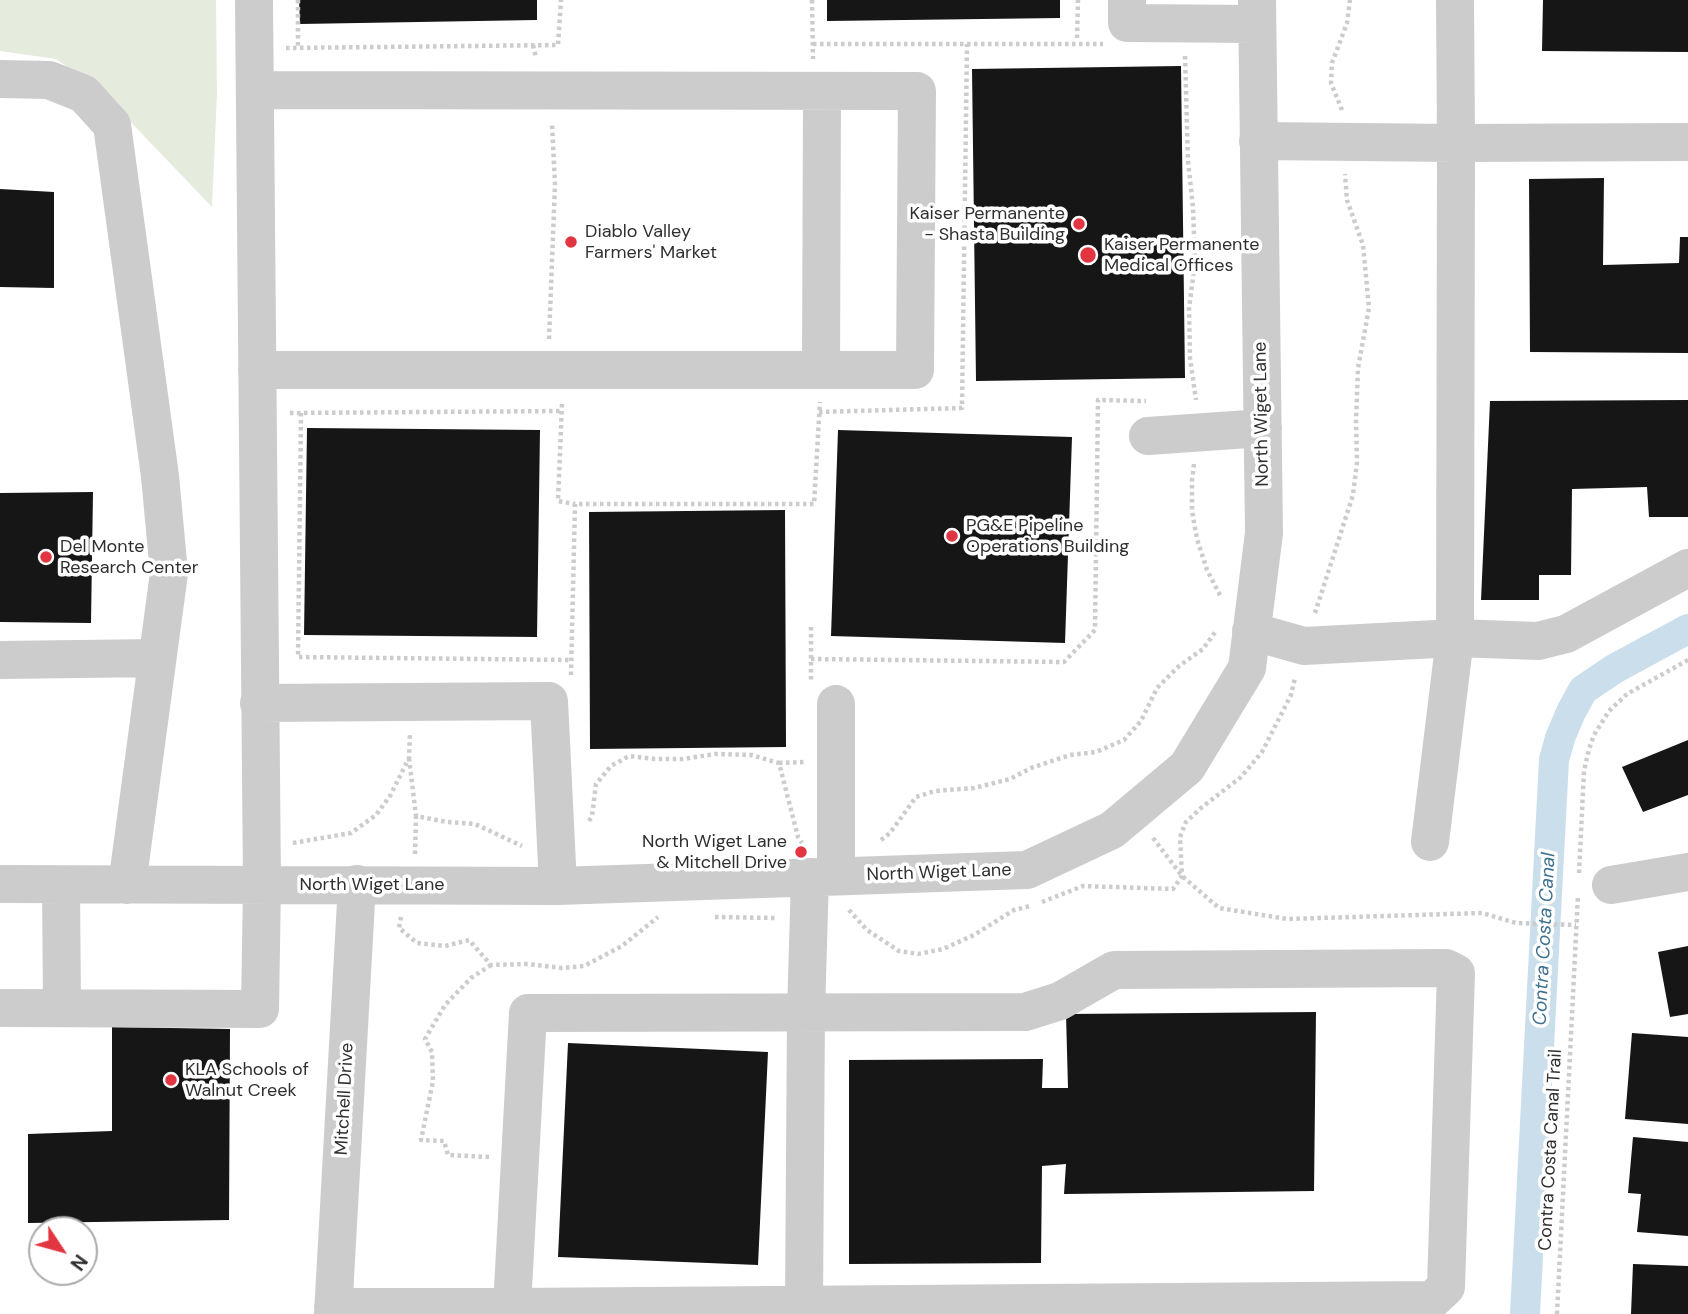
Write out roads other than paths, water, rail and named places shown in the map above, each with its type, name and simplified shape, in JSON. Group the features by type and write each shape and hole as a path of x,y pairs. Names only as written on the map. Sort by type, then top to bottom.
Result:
{"street":[{"path":"0,1007 260,1009 254,0"},
{"path":"1127,0 1127,23 1184,23 1257,12"},
{"path":"1430,842 1455,638 1455,0"},
{"name":"North Wiget Lane","path":"0,884 127,885 261,874 358,884 408,885 557,868 1027,870 1112,830 1187,767 1247,667 1236,628 1264,533 1257,12"},
{"path":"0,79 49,80 84,94 112,125 160,476 169,573 127,885"},
{"path":"255,90 917,91 915,370 257,370"},
{"path":"818,91 821,370"},
{"path":"1258,141 1688,142"},
{"path":"1151,418 1201,411 1262,428"},
{"path":"1236,628 1304,646 1455,638 1538,641 1566,634 1688,568"},
{"path":"0,660 157,658"},
{"path":"260,704 549,701 557,868"},
{"path":"804,1304 809,918 825,869 836,704"},
{"path":"1611,885 1688,872"},
{"name":"Mitchell Drive","path":"333,1310 358,884"},
{"path":"61,885 62,1008"},
{"path":"333,1310 1432,1300 1446,1287 1456,973 1446,968 1114,970 1060,1001 1025,1012 528,1013 512,1307"}],"waterway":[{"name":"Contra Costa Canal","path":"1525,1314 1554,760 1560,738 1583,690 1614,669 1688,629"}],"place":[{"name":"Kaiser Permanente - Shasta Building","path":"1079,224"},
{"name":"Diablo Valley Farmers' Market","path":"571,242"},
{"name":"Kaiser Permanente Medical Offices","path":"1088,255"},
{"name":"PG&E Pipeline Operations Building","path":"952,536"},
{"name":"Del Monte Research Center","path":"46,557"},
{"name":"North Wiget Lane & Mitchell Drive","path":"801,852"},
{"name":"KLA Schools of Walnut Creek","path":"171,1080"}]}
